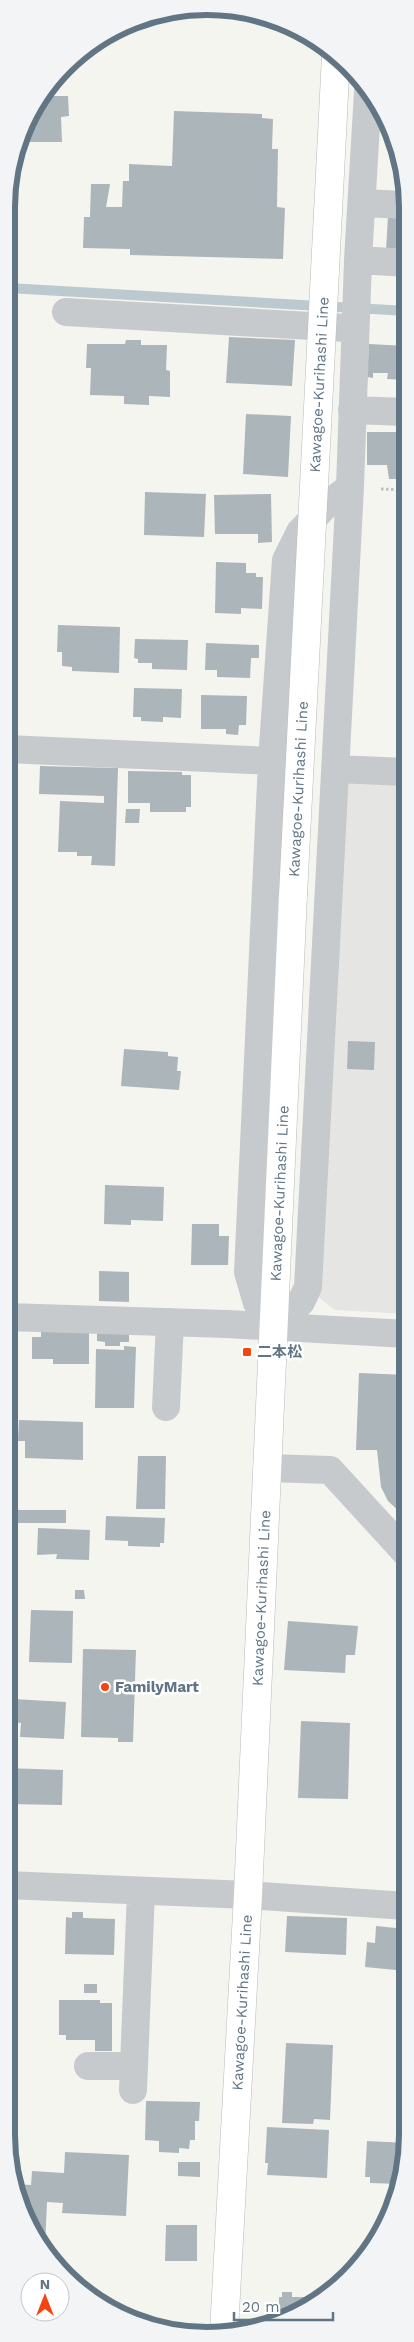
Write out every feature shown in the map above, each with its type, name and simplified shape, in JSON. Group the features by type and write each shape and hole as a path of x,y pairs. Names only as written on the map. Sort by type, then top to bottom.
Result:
{"main road":[{"name":"Kawagoe-Kurihashi Line","path":"224,2326 248,1895 293,895 336,64"}],"street":[{"path":"274,1326 301,1302 308,1287 336,769 350,487 358,260 368,101"},
{"path":"362,202 399,204"},
{"path":"358,260 399,263"},
{"path":"66,312 355,329"},
{"path":"352,410 399,412"},
{"path":"274,1326 257,1303 248,1272 272,761 286,560 300,532 323,508 350,487"},
{"path":"15,749 272,761"},
{"path":"336,769 399,772"},
{"path":"15,1317 274,1326 399,1334"},
{"path":"166,1407 170,1322"},
{"path":"267,1468 330,1470 399,1545"},
{"path":"15,1885 248,1895 399,1906"},
{"path":"88,2066 134,2078 141,1891"}],"shaded area":[{"path":"344,776 399,779 399,1314 335,1310 317,1296"}],"building":[{"path":"50,96 68,96 69,116 61,117 62,142 26,142 35,122"},
{"path":"174,111 262,114 262,118 273,119 272,149 278,149 277,207 285,208 283,259 130,255 130,249 83,248 84,217 90,217 91,184 110,184 106,207 122,207 123,181 129,181 129,164 172,166"},
{"path":"388,216 399,217 399,251 386,250"},
{"path":"229,337 295,340 292,386 226,383"},
{"path":"126,340 141,340 141,345 167,345 166,370 170,371 170,397 149,396 149,405 124,404 124,396 90,395 91,368 86,368 87,344 125,344"},
{"path":"369,344 399,346 399,380 387,379 388,373 373,373 373,378 367,377"},
{"path":"246,414 291,416 288,477 243,474"},
{"path":"367,432 399,432 399,479 389,479 387,465 367,465"},
{"path":"145,492 206,494 204,537 144,535"},
{"path":"271,494 272,542 258,543 258,534 215,534 214,495"},
{"path":"216,562 246,563 246,573 256,573 256,577 263,577 262,609 241,608 241,614 215,613"},
{"path":"58,625 120,627 119,673 72,671 72,667 62,666 62,652 57,652"},
{"path":"135,639 188,640 187,670 152,669 152,663 138,663 138,659 134,658"},
{"path":"206,643 259,645 259,658 251,658 250,678 217,677 217,670 205,670"},
{"path":"134,688 182,689 181,718 163,717 163,722 141,721 141,717 133,717"},
{"path":"201,695 247,696 246,725 239,725 238,735 226,734 226,729 201,729"},
{"path":"40,766 118,768 115,866 91,865 92,856 77,856 77,852 58,852 60,801 104,803 104,796 39,794"},
{"path":"128,771 182,772 182,775 191,775 191,807 186,807 186,812 150,812 150,803 128,803"},
{"path":"126,809 140,809 139,823 125,823"},
{"path":"348,1041 375,1042 374,1070 347,1069"},
{"path":"124,1049 168,1052 168,1056 178,1057 177,1071 181,1071 179,1090 121,1086"},
{"path":"105,1185 164,1187 163,1221 131,1220 131,1225 104,1224"},
{"path":"192,1224 219,1224 219,1236 229,1236 228,1265 191,1265"},
{"path":"99,1271 129,1272 129,1302 99,1301"},
{"path":"41,1331 89,1331 89,1364 53,1364 53,1359 32,1359 32,1337 41,1337"},
{"path":"97,1331 129,1331 129,1342 120,1342 120,1346 105,1346 105,1342 97,1341"},
{"path":"124,1346 136,1347 134,1408 95,1408 96,1349 124,1350"},
{"path":"359,1373 399,1375 399,1511 388,1501 381,1487 377,1450 356,1450"},
{"path":"19,1420 83,1422 83,1460 25,1458 25,1441 18,1441"},
{"path":"138,1456 166,1456 165,1509 136,1509"},
{"path":"16,1510 66,1510 66,1523 16,1523"},
{"path":"106,1516 165,1518 164,1543 160,1543 160,1547 128,1546 128,1541 105,1540"},
{"path":"38,1528 90,1530 89,1560 56,1559 57,1554 37,1555"},
{"path":"75,1590 84,1590 85,1599 75,1599"},
{"path":"31,1610 73,1611 72,1663 29,1662"},
{"path":"288,1621 358,1626 355,1655 346,1655 345,1673 284,1670"},
{"path":"83,1649 136,1650 133,1742 118,1742 118,1738 81,1737"},
{"path":"15,1699 66,1702 64,1739 20,1737 21,1723 15,1722"},
{"path":"301,1721 350,1723 348,1799 298,1798"},
{"path":"15,1768 63,1770 62,1805 15,1804"},
{"path":"72,1912 83,1912 83,1918 115,1919 114,1955 65,1954 66,1917 72,1918"},
{"path":"287,1916 347,1918 346,1955 285,1952"},
{"path":"376,1926 399,1928 399,1970 365,1967 367,1942 375,1943"},
{"path":"84,1984 97,1984 97,1993 84,1993"},
{"path":"59,2000 100,2000 100,2003 112,2003 112,2051 95,2051 95,2040 66,2040 66,2035 59,2035"},
{"path":"286,2043 333,2045 330,2120 314,2119 313,2124 282,2123"},
{"path":"146,2101 200,2102 199,2121 195,2121 195,2140 190,2140 189,2149 179,2148 179,2153 159,2152 159,2141 145,2140"},
{"path":"267,2127 329,2130 327,2178 267,2175 268,2163 265,2163"},
{"path":"367,2141 399,2143 392,2184 370,2183 370,2177 365,2177"},
{"path":"65,2152 129,2155 126,2216 62,2213 63,2203 47,2202 45,2239 25,2197 22,2184 31,2185 32,2171 64,2173"},
{"path":"178,2162 200,2162 200,2177 178,2176"},
{"path":"166,2225 197,2225 197,2261 165,2261"},
{"path":"282,2292 292,2292 292,2297 310,2297 279,2312 279,2297 282,2297"}],"waterway":[{"path":"15,288 399,311"}],"place":[{"name":"二本松","path":"247,1352"},
{"name":"FamilyMart","path":"105,1687"}]}
